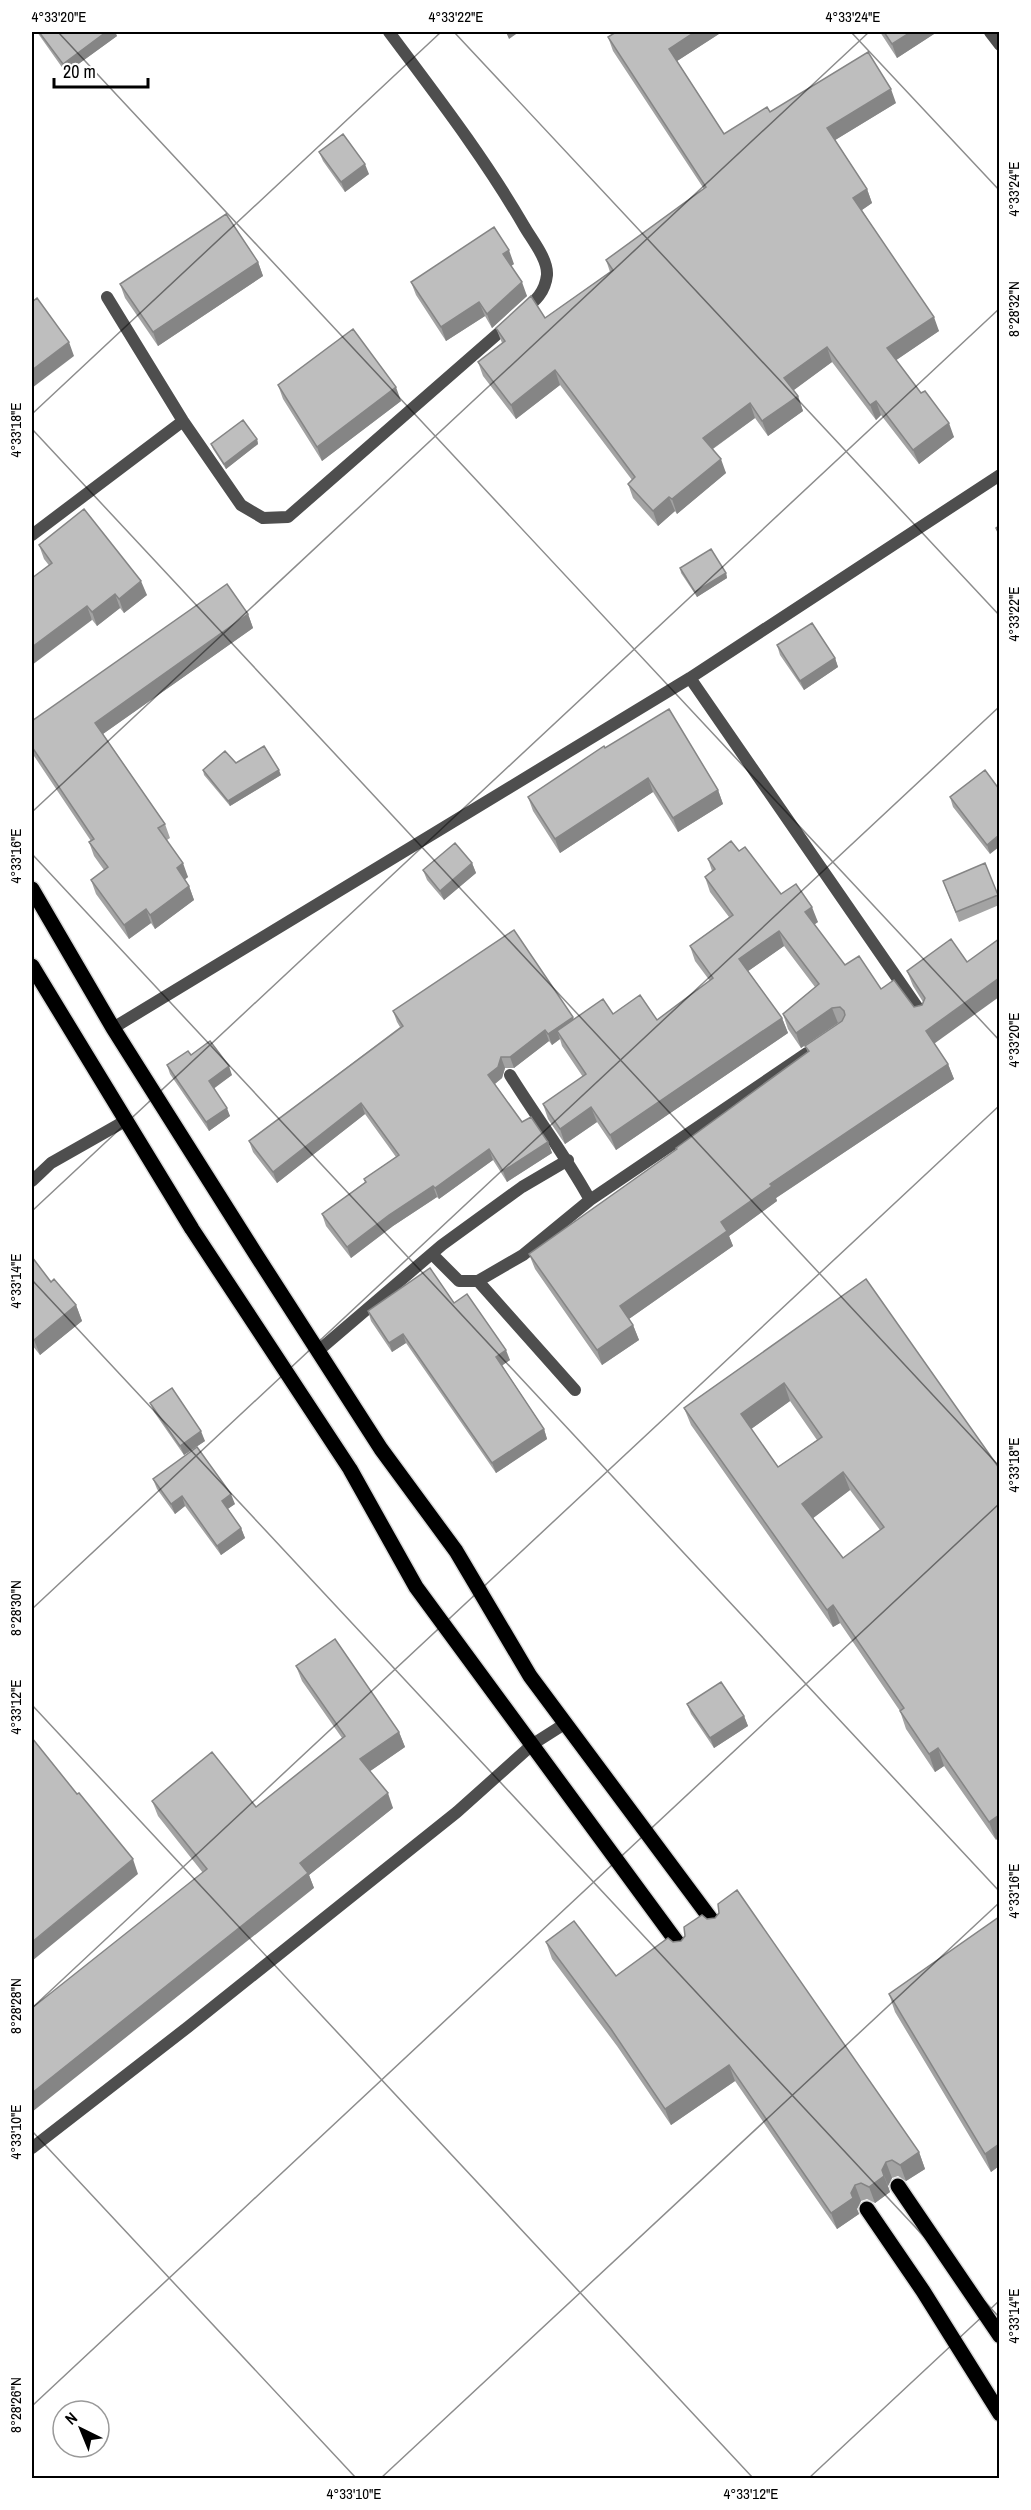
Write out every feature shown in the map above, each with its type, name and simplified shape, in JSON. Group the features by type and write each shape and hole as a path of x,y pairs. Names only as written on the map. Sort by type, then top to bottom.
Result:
{"main road":[{"path":"32,888 114,1028 318,1351 381,1449 456,1551 530,1676 716,1926"},
{"path":"32,966 125,1121 267,1345 350,1469 416,1587 682,1949"},
{"path":"898,2186 999,2336"},
{"path":"867,2209 923,2291 999,2414"}],"street":[{"path":"107,297 183,421 241,504 263,518 288,517 466,364 542,294 547,273 540,254 503,189 464,130 389,32"},
{"path":"990,32 999,45"},
{"path":"32,535 183,421"},
{"path":"114,1028 690,678 999,475"},
{"path":"690,678 922,1014"},
{"path":"432,1254 459,1281 478,1281 523,1255 590,1200 814,1049"},
{"path":"510,1075 543,1128 568,1160 590,1200"},
{"path":"32,1181 51,1163 125,1121"},
{"path":"318,1351 432,1254 522,1187 568,1160"},
{"path":"478,1281 575,1390"},
{"path":"32,2148 188,2028 457,1812 533,1744 566,1723"}],"building":[{"path":"39,32 106,32 63,64"},
{"path":"616,32 695,32 669,49 724,134 767,107 770,112 868,52 891,89 827,128 867,189 853,198 934,317 887,348 921,393 925,391 949,423 913,450 876,401 870,405 827,347 784,378 798,396 762,421 750,403 703,438 721,459 672,499 669,497 653,511 628,484 635,477 555,370 511,405 478,362 505,341 496,328 531,296 545,318 613,270 606,260 706,187 608,37"},
{"path":"884,32 911,32 892,44"},
{"path":"343,134 365,164 341,182 319,152"},
{"path":"226,214 258,262 153,332 120,284"},
{"path":"494,227 509,250 503,254 522,282 487,314 479,302 441,327 411,282"},
{"path":"37,298 69,342 32,370 32,302"},
{"path":"353,329 396,387 317,447 278,385"},
{"path":"243,420 257,439 224,464 211,444"},
{"path":"84,509 141,581 119,599 115,594 92,612 87,606 32,647 32,578 52,563 39,545"},
{"path":"711,549 726,573 695,592 680,568"},
{"path":"227,584 248,614 95,723 165,824 158,828 183,863 177,868 189,886 150,915 146,909 124,925 91,880 108,867 89,842 94,839 32,747 32,721"},
{"path":"812,623 835,658 800,681 777,645"},
{"path":"669,709 718,790 673,818 648,778 555,839 528,797 604,746 605,748"},
{"path":"264,746 279,770 228,801 203,770 225,751 236,763"},
{"path":"985,770 999,789 999,835 987,845 950,797"},
{"path":"731,841 739,851 745,847 781,894 796,884 812,907 805,912 845,965 859,956 881,989 894,980 914,1007 922,1005 925,998 907,971 951,939 967,962 999,939 999,978 926,1031 948,1064 770,1184 772,1186 721,1222 727,1231 620,1306 633,1325 597,1350 529,1254 677,1149 809,1051 805,1046 842,1021 845,1015 840,1007 832,1008 796,1033 783,1014 819,984 779,931 739,959 782,1018 610,1135 591,1107 560,1129 543,1104 586,1074 557,1031 603,999 613,1014 640,995 657,1020 713,978 690,946 733,915 705,877 715,869 708,859"},
{"path":"455,843 472,863 440,891 423,870"},
{"path":"985,863 998,895 956,912 943,881"},
{"path":"514,930 573,1017 548,1034 545,1030 510,1057 501,1057 498,1067 488,1075 522,1122 531,1117 548,1142 503,1171 489,1149 435,1188 433,1186 389,1215 347,1247 322,1214 366,1182 364,1179 399,1155 361,1103 273,1172 249,1141 403,1026 393,1011"},
{"path":"210,1041 229,1066 209,1081 227,1108 206,1122 167,1065 188,1051 191,1055"},
{"path":"32,1257 51,1282 54,1279 76,1305 34,1340 32,1337"},
{"path":"430,1268 454,1303 467,1294 506,1350 496,1357 544,1429 492,1463 403,1334 389,1343 368,1311"},
{"path":"866,1279 999,1468 999,1815 989,1822 938,1748 929,1754 900,1711 904,1708 833,1605 827,1610 684,1408","holes":["784,1383 822,1437 778,1467 741,1414","843,1472 884,1527 843,1558 802,1504"]},
{"path":"172,1388 201,1431 180,1446 150,1403"},
{"path":"197,1447 231,1494 222,1501 241,1528 217,1546 182,1496 171,1504 153,1479"},
{"path":"335,1639 399,1732 360,1759 388,1793 300,1863 308,1873 32,2093 32,2008 207,1869 152,1801 212,1752 256,1807 345,1736 296,1666"},
{"path":"721,1682 744,1716 710,1738 687,1704"},
{"path":"32,1738 133,1859 32,1942"},
{"path":"737,1890 919,2152 900,2165 892,2160 886,2162 882,2170 884,2176 869,2187 861,2183 855,2185 851,2193 853,2198 831,2213 729,2065 665,2109 611,2029 546,1942 574,1921 616,1976 668,1938 673,1942 681,1941 685,1936 684,1927 702,1915 707,1919 715,1918 719,1913 718,1904"},
{"path":"999,1917 999,2144 985,2154 889,1994"}]}
